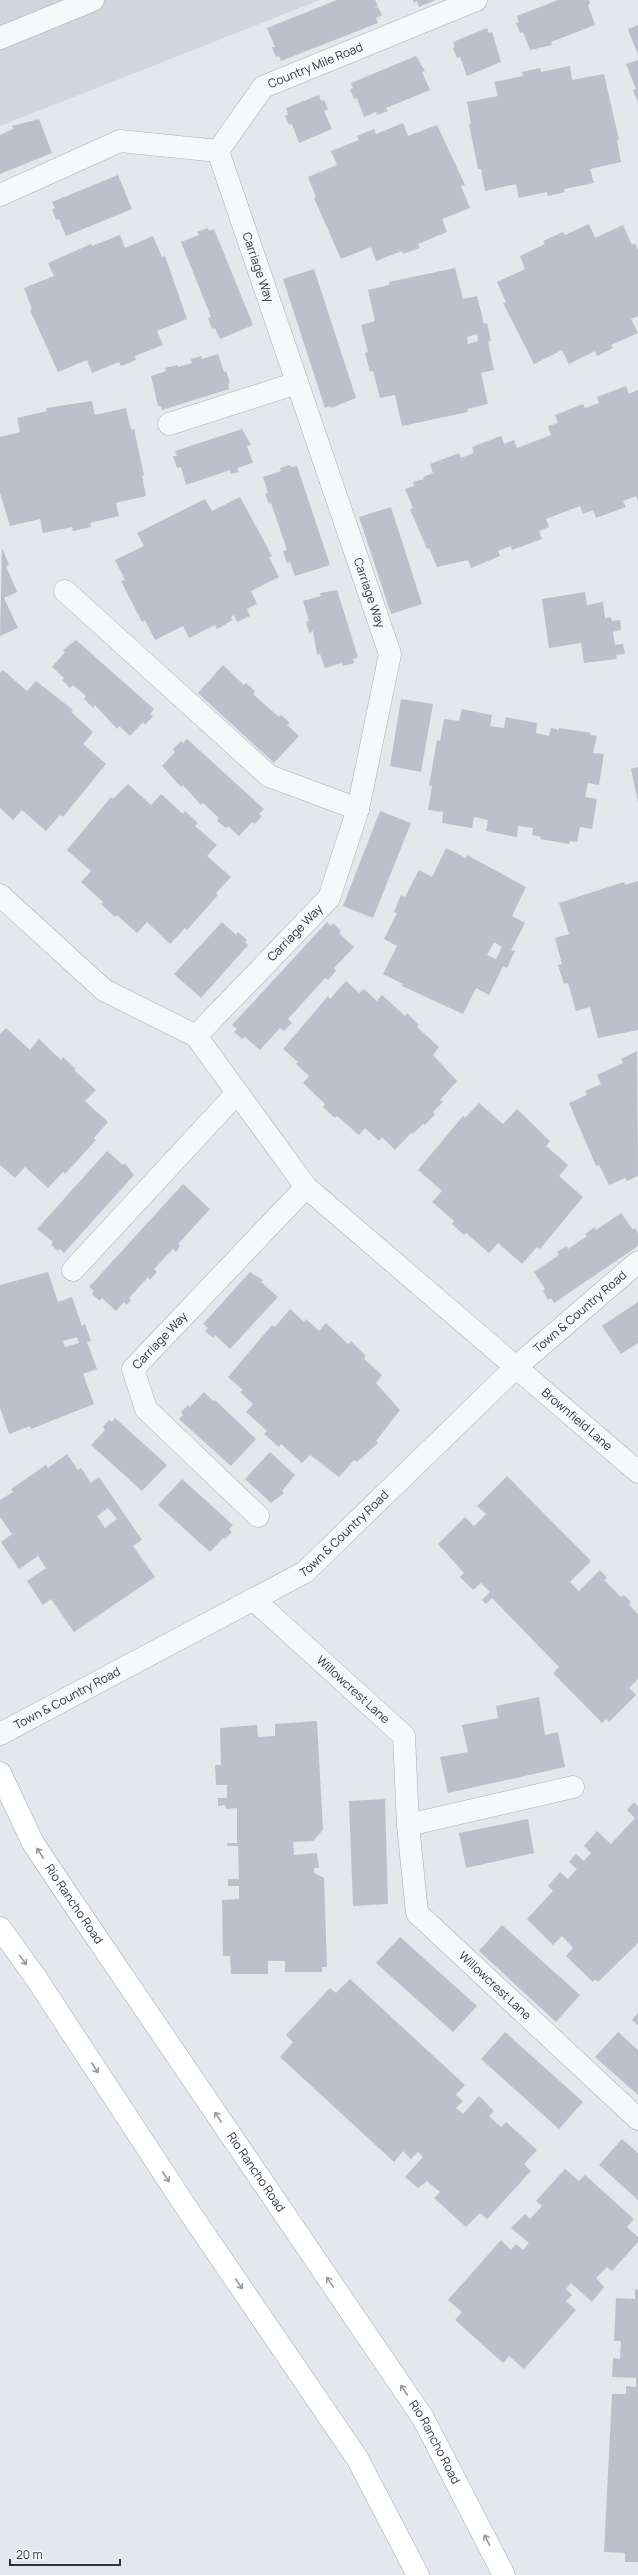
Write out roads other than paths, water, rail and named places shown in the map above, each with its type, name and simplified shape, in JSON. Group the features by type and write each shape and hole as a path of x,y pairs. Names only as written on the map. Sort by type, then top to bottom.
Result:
{"main road":[{"name":"Rio Rancho Road","path":"0,1773 33,1843 423,2418 504,2575"},
{"path":"0,1928 36,1978 184,2204 357,2458 418,2575"}],"street":[{"path":"0,38 94,0"},
{"name":"Country Mile Road","path":"218,151 263,87 476,0"},
{"path":"0,195 120,141 218,151"},
{"name":"Carriage Way","path":"196,1036 329,898 358,808 390,654 218,151"},
{"path":"170,424 297,383"},
{"path":"65,591 269,776 358,808"},
{"path":"0,895 104,990 196,1036 306,1187 516,1367"},
{"path":"73,1270 237,1093"},
{"name":"Carriage Way","path":"258,1516 146,1409 133,1369 306,1187"},
{"name":"Town & Country Road","path":"0,1734 305,1572 516,1367 638,1262"},
{"name":"Brownfield Lane","path":"516,1367 638,1472"},
{"name":"Willowcrest Lane","path":"253,1599 404,1736 408,1825 417,1913 638,2119"},
{"path":"408,1825 573,1787"}]}
